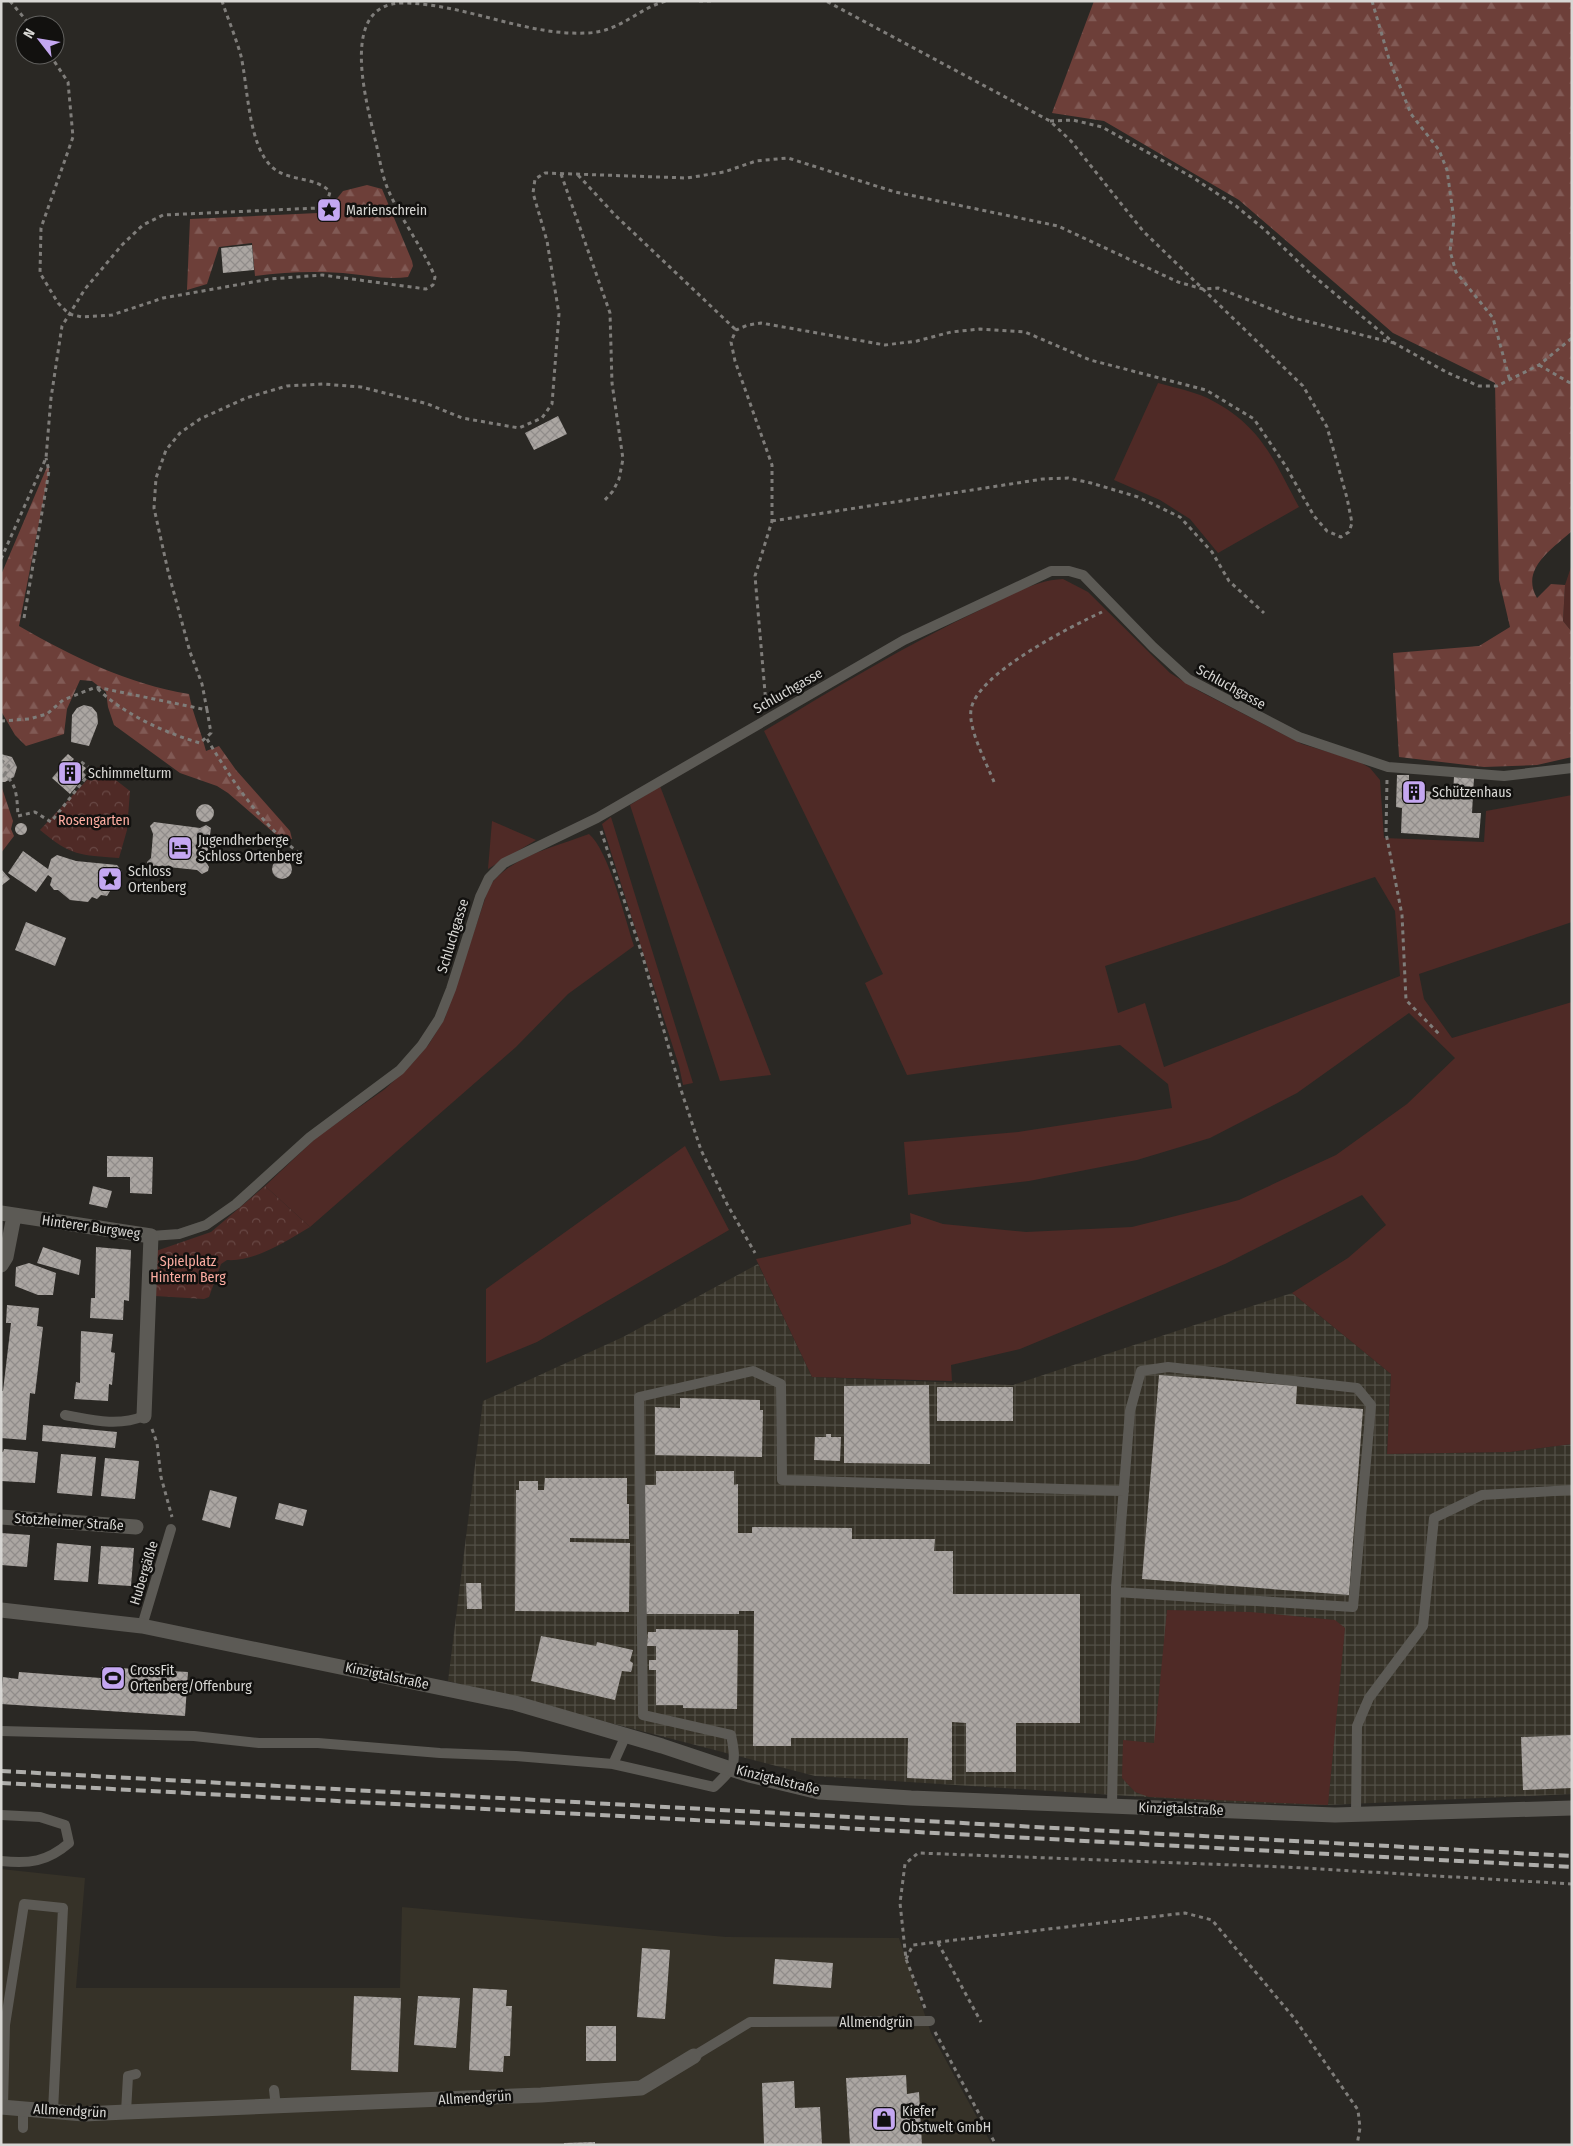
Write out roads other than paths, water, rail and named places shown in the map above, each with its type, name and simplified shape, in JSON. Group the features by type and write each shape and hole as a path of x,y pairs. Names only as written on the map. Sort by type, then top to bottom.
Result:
{"main road":[{"name":"Hinterer Burgweg","path":"8,1215 151,1236 144,1416"},
{"path":"1,1265 6,1257 8,1215"},
{"name":"Stotzheimer Straße","path":"1,1517 136,1527"},
{"name":"Kinzigtalstraße","path":"1,1610 142,1626 515,1703 626,1735 732,1769 819,1792 1112,1806 1356,1814 1572,1808"},
{"name":"Allmendgrün","path":"2,2107 84,2114 276,2107 641,2088 694,2056"}],"lane":[{"name":"Schluchgasse","path":"151,1236 179,1234 206,1225 236,1204 310,1137 400,1070 422,1044 439,1018 451,989 480,897 489,878 504,863 597,818 904,640 1050,571 1069,571 1083,576 1188,679 1298,737 1388,767 1504,776 1572,768"},
{"path":"1112,1806 1116,1592 1130,1411 1141,1371 1168,1368 1357,1388 1371,1405 1353,1607 1116,1592"},
{"path":"1,1731 194,1736 259,1743 318,1744 440,1753 516,1756 613,1764 714,1786 732,1769 736,1756 731,1735 643,1715 639,1397 752,1370 781,1384 782,1480 1124,1491"},
{"path":"65,1415 112,1423 130,1422 144,1416"},
{"path":"1356,1814 1358,1726 1369,1698 1423,1626 1434,1518 1482,1495 1572,1490"},
{"name":"Hubergäßle","path":"142,1626 171,1529"},
{"path":"613,1764 626,1735"},
{"path":"1,1815 40,1817 65,1825 69,1843 54,1856 25,1863 1,1861"},
{"path":"2,2107 6,2025 24,1904 62,1908 53,2111"},
{"name":"Allmendgrün","path":"694,2056 750,2022 930,2022"},
{"path":"126,2112 128,2076 136,2074"},
{"path":"274,2090 276,2107"},
{"path":"23,2109 23,2128"}],"railway":[{"path":"1,1771 1572,1856"},
{"path":"1,1783 1572,1867"}],"place":[{"name":"Marienschrein","path":"329,210"},
{"name":"Schimmelturm","path":"70,773"},
{"name":"Schützenhaus","path":"1414,792"},
{"name":"Jugendherberge Schloss Ortenberg","path":"180,848"},
{"name":"Schloss Ortenberg","path":"110,879"},
{"name":"CrossFit Ortenberg/Offenburg","path":"113,1678"},
{"name":"Kiefer Obstwelt GmbH","path":"884,2119"}],"park label":[{"name":"Rosengarten","path":"94,820"},
{"name":"Spielplatz Hinterm Berg","path":"188,1269"}]}
